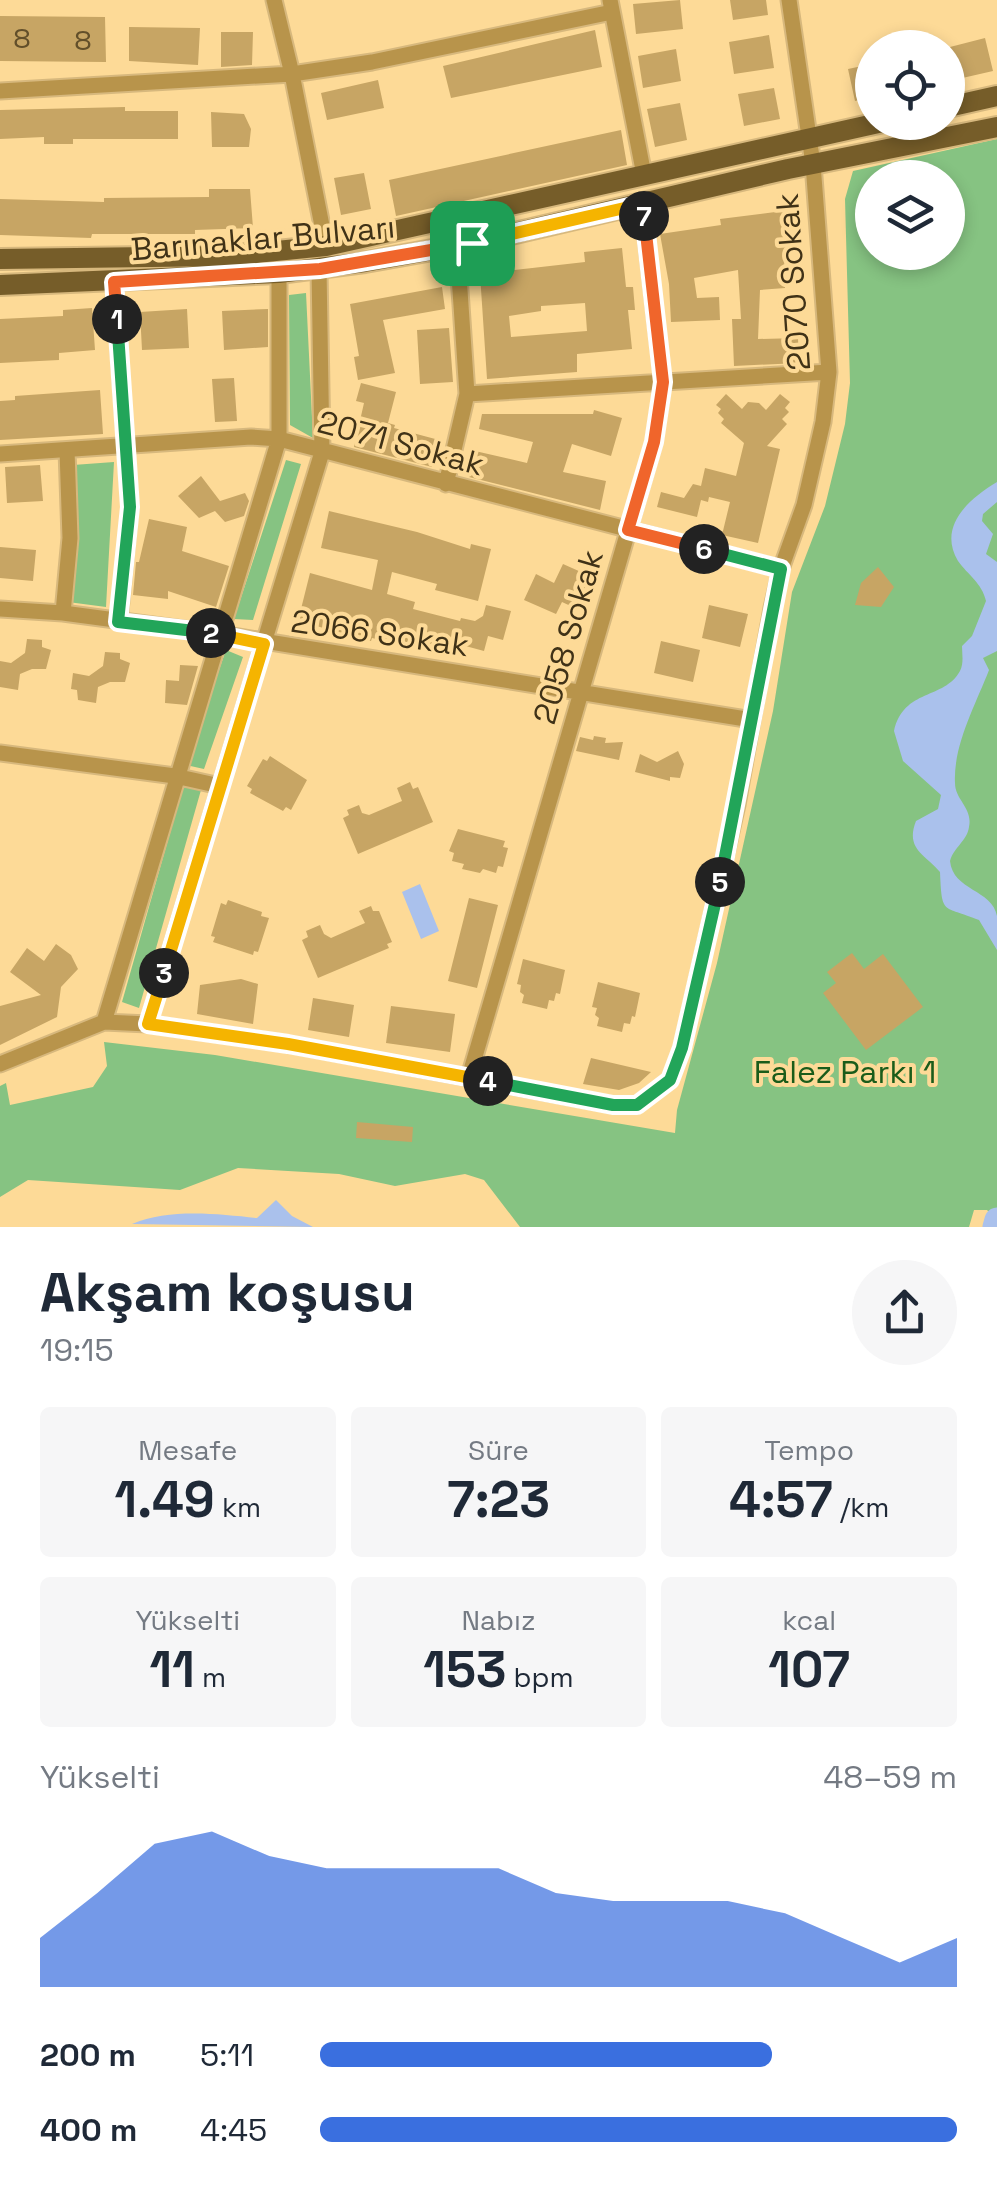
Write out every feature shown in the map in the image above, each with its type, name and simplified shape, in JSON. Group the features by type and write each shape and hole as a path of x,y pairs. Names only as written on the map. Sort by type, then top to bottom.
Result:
{"main road":[{"path":"965,103 997,96"},
{"name":"Barınaklar Bulvarı","path":"0,259 226,256 326,246 644,175 997,126"},
{"name":"Barınaklar Bulvarı","path":"0,285 280,273 458,246 642,204 811,152 855,134"}],"street":[{"path":"274,0 326,246"},
{"name":"2070 Sokak","path":"104,1022 148,1024 288,1044 589,1101 637,1105 670,1080 702,970 781,569 804,505 830,372 811,152 789,0"},
{"path":"0,92 292,74 372,62 611,6 644,175"},
{"name":"2058 Sokak","path":"469,1077 654,442 663,382 642,204"},
{"path":"446,484 466,394 458,246"},
{"path":"148,1024 322,452 320,269"},
{"path":"0,1064 104,1022 279,440 280,273"},
{"path":"114,282 130,507 118,622"},
{"path":"466,394 830,372"},
{"name":"2071 Sokak","path":"0,454 251,436 279,440 781,569"},
{"path":"63,613 70,538 67,450"},
{"name":"2066 Sokak","path":"0,609 63,613 220,634 752,720"},
{"path":"0,753 175,776 220,786"}],"green space":[{"name":"Falez Parkı 1","path":"997,139 997,1221 987,1210 974,1210 969,1227 520,1227 484,1180 465,1174 395,1186 339,1174 238,1168 180,1190 28,1180 0,1197 0,1086 6,1083 10,1105 93,1087 107,1066 104,1042 215,1055 675,1133 677,1110 717,963 773,711 792,592 825,506 845,424 850,383 845,199 855,171 855,270 965,270 965,160 902,160"},
{"path":"306,293 313,438 290,425 289,295"},
{"path":"286,460 301,464 253,620 234,619"},
{"path":"114,462 106,607 68,602 73,465"},
{"path":"226,650 243,657 204,769 186,765"},
{"path":"183,787 201,790 139,1008 122,1002"}],"water":[{"path":"997,482 997,502 983,514 982,521 993,534 986,554 997,562 997,651 983,658 989,670 958,754 956,789 970,820 966,836 950,861 958,878 994,907 997,950 979,920 946,907 940,872 915,845 916,821 938,809 941,795 903,761 894,731 906,708 944,687 960,671 962,646 972,636 986,601 978,584 958,561 951,536 967,505"},
{"path":"420,884 439,931 421,939 402,892"},
{"path":"276,1200 292,1216 313,1227 132,1224 178,1214 257,1218"}],"building":[{"path":"680,0 683,29 636,34 633,4"},
{"path":"730,0 766,0 768,15 733,20"},
{"path":"0,16 105,17 106,62 0,61"},
{"path":"129,27 200,28 198,65 129,61"},
{"path":"595,30 602,67 451,98 443,66"},
{"path":"221,32 253,32 252,65 221,67"},
{"path":"769,35 774,68 734,74 729,42"},
{"path":"985,38 993,71 965,77 965,43"},
{"path":"676,49 681,81 643,88 638,56"},
{"path":"855,68 855,101 848,69"},
{"path":"378,80 384,108 327,120 321,93"},
{"path":"774,88 780,119 744,126 738,94"},
{"path":"680,103 687,140 655,147 647,109"},
{"path":"125,107 125,111 178,111 178,139 73,139 73,144 44,144 44,137 0,139 0,110"},
{"path":"211,112 244,114 251,129 249,147 212,147"},
{"path":"621,130 627,165 396,216 389,180"},
{"path":"364,173 371,209 341,215 334,178"},
{"path":"209,189 250,189 253,228 195,230 195,234 92,234 91,238 0,235 0,199 104,202 104,198 209,197"},
{"path":"783,211 788,254 784,255 785,288 760,290 758,339 798,338 799,363 734,366 732,319 741,319 738,270 694,278 697,298 719,297 720,320 671,322 660,234 721,225 720,219"},
{"path":"622,248 626,287 633,287 635,310 628,310 632,349 577,354 577,372 487,379 480,274 585,262 584,252","holes":["585,303 587,331 511,337 509,316 541,311 541,306"]},
{"path":"442,287 445,309 383,320 395,373 358,380 354,357 359,356 350,304"},
{"path":"92,308 95,350 59,353 59,360 0,363 0,319 63,316 63,310"},
{"path":"187,309 189,348 142,350 140,312"},
{"path":"268,309 268,347 224,350 222,311"},
{"path":"449,328 453,382 420,384 417,330"},
{"path":"234,378 237,421 215,422 212,379"},
{"path":"361,383 396,392 388,423 394,428 439,440 432,467 354,447 364,403 356,401"},
{"path":"100,390 103,434 0,440 0,401 15,400 15,396"},
{"path":"726,394 742,409 748,402 759,403 766,410 780,394 790,402 785,408 789,412 782,419 787,424 767,446 780,449 758,543 722,535 730,502 709,497 708,502 701,500 697,517 657,507 661,492 684,498 693,484 701,486 705,468 736,476 744,443 721,423 724,419 716,405"},
{"path":"594,410 622,418 611,456 572,444 563,472 606,481 600,510 469,477 475,451 527,463 533,442 479,429 482,414 593,414"},
{"path":"40,465 43,501 7,503 5,467"},
{"path":"201,476 220,501 245,493 249,501 244,516 225,522 215,511 199,518 178,496"},
{"path":"329,511 470,549 471,544 491,549 478,601 435,590 437,584 392,572 387,594 415,602 413,609 460,621 475,621 483,616 486,605 511,611 503,640 488,636 484,651 447,641 444,655 298,621 310,573 372,590 378,560 321,548"},
{"path":"149,519 187,527 182,551 229,566 216,607 168,591 168,599 133,595 136,562"},
{"path":"0,547 36,550 33,581 0,578"},
{"path":"563,564 590,576 575,608 562,602 556,614 524,600 536,574 554,583"},
{"path":"878,567 894,587 881,607 855,605 861,583"},
{"path":"709,605 748,614 740,647 702,638"},
{"path":"27,639 42,640 42,647 51,650 46,669 20,674 18,690 0,687 0,661 11,663 25,653"},
{"path":"661,641 700,650 693,682 654,673"},
{"path":"105,652 120,653 120,659 130,663 125,682 98,687 96,703 78,700 77,690 71,689 73,673 89,676 103,666"},
{"path":"180,665 198,666 187,705 165,703 166,680 179,681"},
{"path":"594,736 606,738 605,743 623,742 619,760 576,751 580,737 593,740"},
{"path":"678,751 684,764 680,778 670,777 670,781 635,772 640,754 657,762"},
{"path":"270,756 307,780 291,810 286,807 283,811 250,793 252,789 247,786 263,759 267,761"},
{"path":"410,782 413,789 418,787 433,822 358,854 343,818 349,815 347,810 359,805 362,813 369,815 402,801 397,788"},
{"path":"458,829 505,841 503,847 508,848 503,867 498,866 496,873 483,869 480,873 462,869 464,864 452,861 454,853 449,851"},
{"path":"469,898 498,905 477,988 448,981"},
{"path":"228,900 269,918 258,952 253,955 213,942 215,937 211,936 221,903 226,905"},
{"path":"371,906 373,911 379,911 392,942 387,944 389,948 318,978 302,940 308,937 306,931 320,925 331,938 365,923 359,911"},
{"path":"56,944 71,955 78,969 61,987 57,1017 0,1045 0,1006 41,995 10,972 27,948 44,961"},
{"path":"852,953 864,969 883,954 923,1007 866,1050 823,993 836,983 827,972"},
{"path":"523,959 565,970 560,994 556,993 554,1001 549,1000 547,1009 522,1003 524,995 517,984"},
{"path":"241,979 258,984 253,1024 197,1014 200,985"},
{"path":"598,982 640,993 635,1017 632,1016 630,1024 624,1023 622,1032 597,1026 597,1008 592,1007"},
{"path":"313,998 354,1005 349,1037 308,1030"},
{"path":"391,1006 455,1014 450,1052 386,1043"},
{"path":"591,1058 651,1072 639,1083 619,1090 583,1084"},
{"path":"357,1122 413,1127 412,1142 356,1138"}],"waterway":[{"path":"995,1227 997,1220"}],"route":[{"path":"642,204 663,382 654,442 628,530 781,569 737,805 682,1048 670,1080 637,1105 613,1105 288,1044 148,1024 264,644 220,634 118,622 130,507 114,282 320,269 472,243 642,204"}]}
